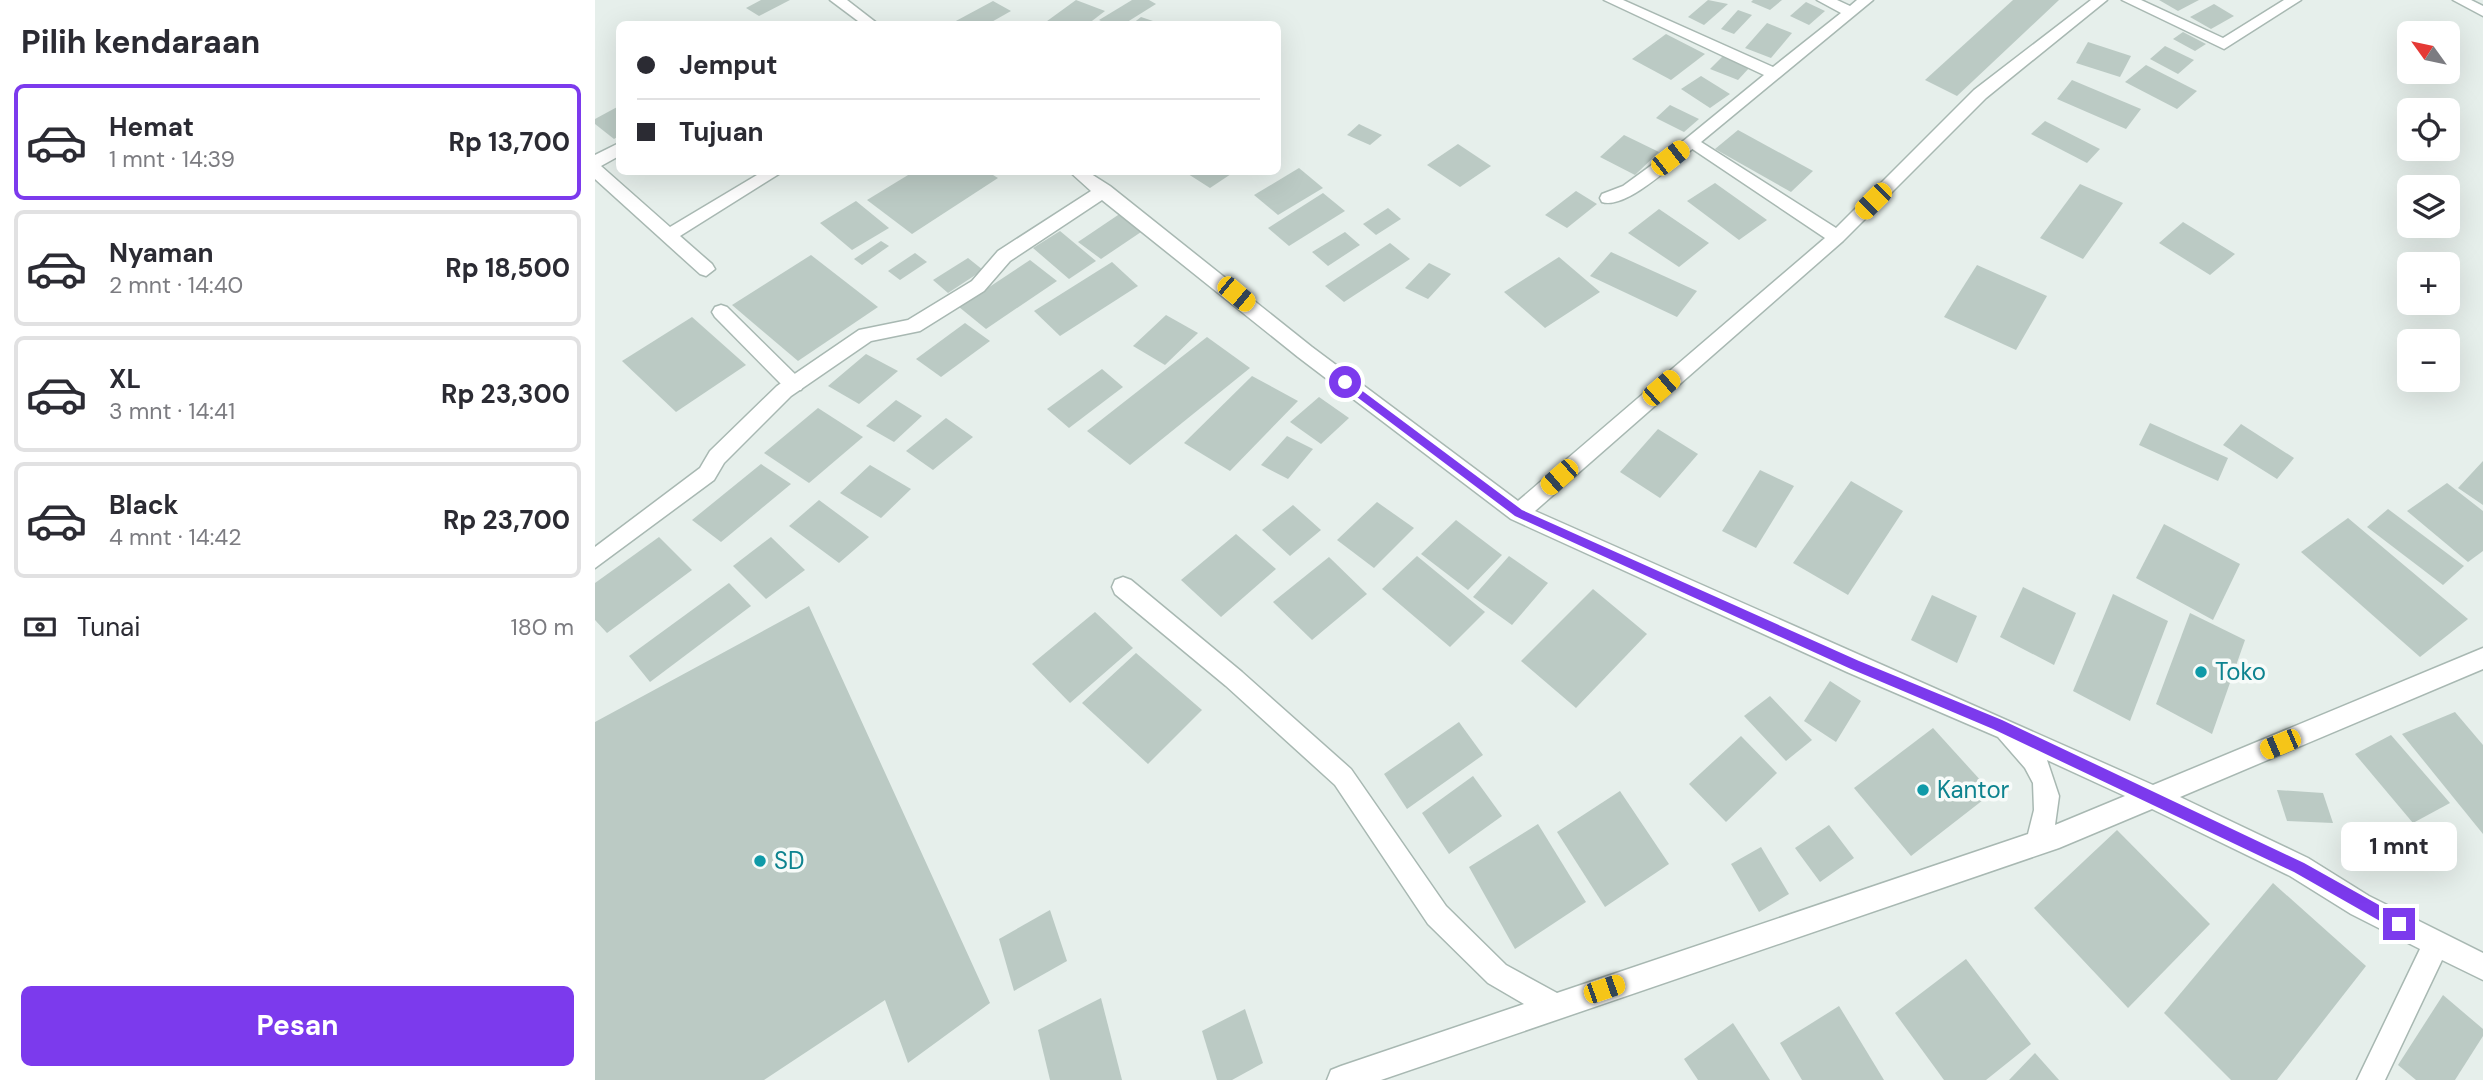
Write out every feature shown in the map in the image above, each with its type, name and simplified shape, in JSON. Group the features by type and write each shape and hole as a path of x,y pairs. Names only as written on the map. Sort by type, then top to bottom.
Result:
{"street":[{"path":"837,0 867,21"},
{"path":"1611,0 1773,73"},
{"path":"1824,0 1850,11"},
{"path":"1608,198 1629,190 1867,0"},
{"path":"1518,513 1837,237 1980,94 2100,0"},
{"path":"2129,0 2224,44 2294,0"},
{"path":"2460,0 2483,12"},
{"path":"1690,142 1837,237"},
{"path":"595,162 616,151"},
{"path":"595,170 706,269"},
{"path":"669,235 769,175"},
{"path":"1083,175 1305,352 1518,513 1855,665 1997,724 2153,797 2299,867 2360,905 2483,967"},
{"path":"595,559 707,474 717,457 740,433 794,385 866,335 913,326 978,286 1004,256 1104,190"},
{"path":"721,312 794,385"},
{"path":"1123,587 1234,679 1343,777 1437,915 1497,974 1553,1006"},
{"path":"1341,1080 2038,842 2153,797 2483,658"},
{"path":"1997,724 2014,739 2044,776 2048,809 2038,842"},
{"path":"2371,1080 2437,943"}],"building":[{"path":"761,0 790,0 759,16 746,8"},
{"path":"1076,0 1105,11 1092,21 1047,21"},
{"path":"1132,0 1149,0 1156,4 1129,21 1099,20"},
{"path":"1708,0 1728,4 1704,25 1688,17"},
{"path":"1782,0 1770,10 1751,2"},
{"path":"2013,0 2059,0 1957,96 1925,80"},
{"path":"2159,0 2199,0 2178,11"},
{"path":"993,1 1011,11 993,21 956,21"},
{"path":"1806,2 1825,11 1809,25 1790,16"},
{"path":"2214,4 2234,16 2211,29 2190,17"},
{"path":"1738,10 1752,15 1734,34 1721,29"},
{"path":"1141,17 1153,21 1136,21"},
{"path":"1767,23 1792,33 1771,58 1745,48"},
{"path":"2183,32 2206,44 2195,51 2173,39"},
{"path":"1666,34 1705,54 1671,80 1632,59"},
{"path":"2088,42 2131,56 2120,77 2076,63"},
{"path":"2165,46 2194,60 2178,74 2150,59"},
{"path":"1723,56 1750,67 1738,80 1710,69"},
{"path":"2146,65 2197,91 2177,109 2125,82"},
{"path":"1701,76 1730,94 1710,108 1681,89"},
{"path":"2072,80 2141,109 2126,129 2057,99"},
{"path":"1670,105 1699,119 1684,132 1656,118"},
{"path":"616,108 616,138 614,139 595,124 595,119"},
{"path":"2045,121 2100,149 2087,163 2031,134"},
{"path":"1359,124 1382,135 1370,145 1347,135"},
{"path":"1738,130 1813,171 1791,192 1715,149"},
{"path":"1624,135 1659,152 1635,175 1600,157"},
{"path":"1458,144 1491,166 1460,187 1427,165"},
{"path":"1299,168 1323,188 1278,215 1254,195"},
{"path":"908,175 993,175 998,178 912,234 867,200"},
{"path":"1190,175 1230,175 1210,188"},
{"path":"1715,183 1767,220 1739,240 1687,201"},
{"path":"2080,184 2123,203 2083,259 2040,238"},
{"path":"1576,191 1597,204 1567,228 1545,215"},
{"path":"1323,193 1345,211 1289,246 1268,228"},
{"path":"856,201 889,228 852,250 820,223"},
{"path":"1388,208 1401,219 1376,235 1363,224"},
{"path":"1659,209 1709,243 1679,267 1628,233"},
{"path":"1121,213 1144,230 1101,259 1078,242"},
{"path":"2183,222 2235,254 2210,275 2159,243"},
{"path":"1060,231 1096,261 1069,279 1033,248"},
{"path":"1345,232 1360,245 1328,266 1312,252"},
{"path":"881,241 889,246 862,265 854,259"},
{"path":"1390,243 1410,259 1344,302 1325,286"},
{"path":"1611,252 1697,291 1677,317 1590,276"},
{"path":"915,253 927,262 900,280 888,271"},
{"path":"811,255 878,307 798,361 732,305"},
{"path":"1559,257 1600,292 1545,328 1504,292"},
{"path":"968,258 983,270 948,293 933,280"},
{"path":"1030,260 1057,281 986,329 959,307"},
{"path":"1112,262 1138,286 1060,336 1034,311"},
{"path":"1429,263 1451,274 1428,299 1405,288"},
{"path":"1977,265 2047,296 2016,350 1944,317"},
{"path":"1166,315 1198,333 1165,365 1133,346"},
{"path":"692,317 746,365 676,412 622,361"},
{"path":"965,323 990,341 941,377 916,359"},
{"path":"1207,337 1250,368 1130,465 1087,431"},
{"path":"866,354 898,371 859,404 828,386"},
{"path":"1102,369 1123,387 1069,428 1047,409"},
{"path":"1252,376 1298,401 1230,471 1184,443"},
{"path":"1319,397 1349,418 1321,444 1290,422"},
{"path":"896,400 922,416 894,442 866,426"},
{"path":"818,408 863,437 809,483 764,453"},
{"path":"946,418 973,437 933,470 906,451"},
{"path":"2150,423 2228,458 2218,481 2139,445"},
{"path":"2241,424 2294,458 2277,479 2223,445"},
{"path":"1658,429 1698,454 1660,498 1620,472"},
{"path":"1287,436 1313,449 1288,479 1261,465"},
{"path":"2483,461 2483,505 2458,488"},
{"path":"761,464 791,484 721,542 692,520"},
{"path":"870,465 911,489 881,518 840,493"},
{"path":"1760,470 1794,486 1756,548 1722,531"},
{"path":"1851,481 1903,511 1848,595 1793,563"},
{"path":"2447,483 2483,511 2483,551 2468,562 2407,511"},
{"path":"819,500 869,537 839,563 789,526"},
{"path":"1377,502 1414,528 1374,568 1337,540"},
{"path":"1293,505 1321,530 1290,556 1262,530"},
{"path":"2388,509 2464,566 2443,585 2367,527"},
{"path":"2348,518 2468,619 2420,657 2301,552"},
{"path":"1456,520 1502,555 1468,590 1421,554"},
{"path":"2164,524 2240,564 2213,620 2136,578"},
{"path":"1236,534 1276,569 1221,617 1181,580"},
{"path":"659,537 692,570 607,633 595,620 595,583"},
{"path":"771,537 805,570 766,599 733,566"},
{"path":"1417,556 1485,612 1450,647 1382,589"},
{"path":"1509,556 1548,583 1512,625 1473,597"},
{"path":"1329,557 1367,594 1312,640 1273,602"},
{"path":"729,583 751,606 650,682 629,656"},
{"path":"2023,587 2076,613 2054,665 2000,637"},
{"path":"1593,589 1647,634 1576,708 1521,661"},
{"path":"2113,594 2168,621 2130,721 2073,691"},
{"path":"1932,595 1977,616 1957,663 1911,640"},
{"name":"SD","path":"809,606 990,1003 908,1063 885,1000 764,1080 595,1080 595,722"},
{"path":"1095,612 1133,648 1070,703 1032,664"},
{"name":"Toko","path":"2190,613 2245,640 2212,734 2156,704"},
{"path":"1136,653 1202,710 1148,764 1082,703"},
{"path":"1830,681 1861,701 1836,742 1804,721"},
{"path":"1770,696 1812,740 1786,761 1744,716"},
{"path":"2455,712 2483,745 2483,834 2402,734"},
{"path":"1459,722 1483,755 1407,809 1384,774"},
{"name":"Kantor","path":"1933,728 1992,793 1911,856 1854,788"},
{"path":"2391,735 2450,803 2413,823 2355,754"},
{"path":"1741,736 1777,773 1726,822 1689,784"},
{"path":"1473,776 1502,816 1449,854 1422,813"},
{"path":"2277,790 2323,793 2333,823 2287,821"},
{"path":"1620,791 1669,864 1605,907 1557,832"},
{"path":"1538,824 1586,902 1515,949 1469,867"},
{"path":"1829,825 1854,858 1820,882 1795,848"},
{"path":"2117,830 2210,924 2128,1008 2034,908"},
{"path":"1761,847 1789,894 1759,912 1731,864"},
{"path":"2273,883 2366,966 2277,1080 2231,1080 2164,1013"},
{"path":"1050,910 1067,961 1014,991 999,939"},
{"path":"1966,959 2031,1044 1986,1080 1944,1080 1895,1013"},
{"path":"2443,995 2483,1029 2483,1036 2455,1080 2416,1080 2398,1065"},
{"path":"1101,998 1122,1080 1050,1080 1038,1030"},
{"path":"1839,1006 1884,1080 1802,1080 1780,1043"},
{"path":"1245,1009 1263,1063 1232,1080 1217,1080 1202,1031"},
{"path":"1733,1023 1770,1080 1698,1080 1684,1059"},
{"path":"2035,1053 2059,1080 2009,1080"}],"place":[{"name":"Toko","path":"2201,672"},
{"name":"Kantor","path":"1923,790"},
{"name":"SD","path":"760,861"}],"route":[{"path":"1345,382 1518,513 1855,665 1997,724 2299,867 2360,905 2399,924"}]}
